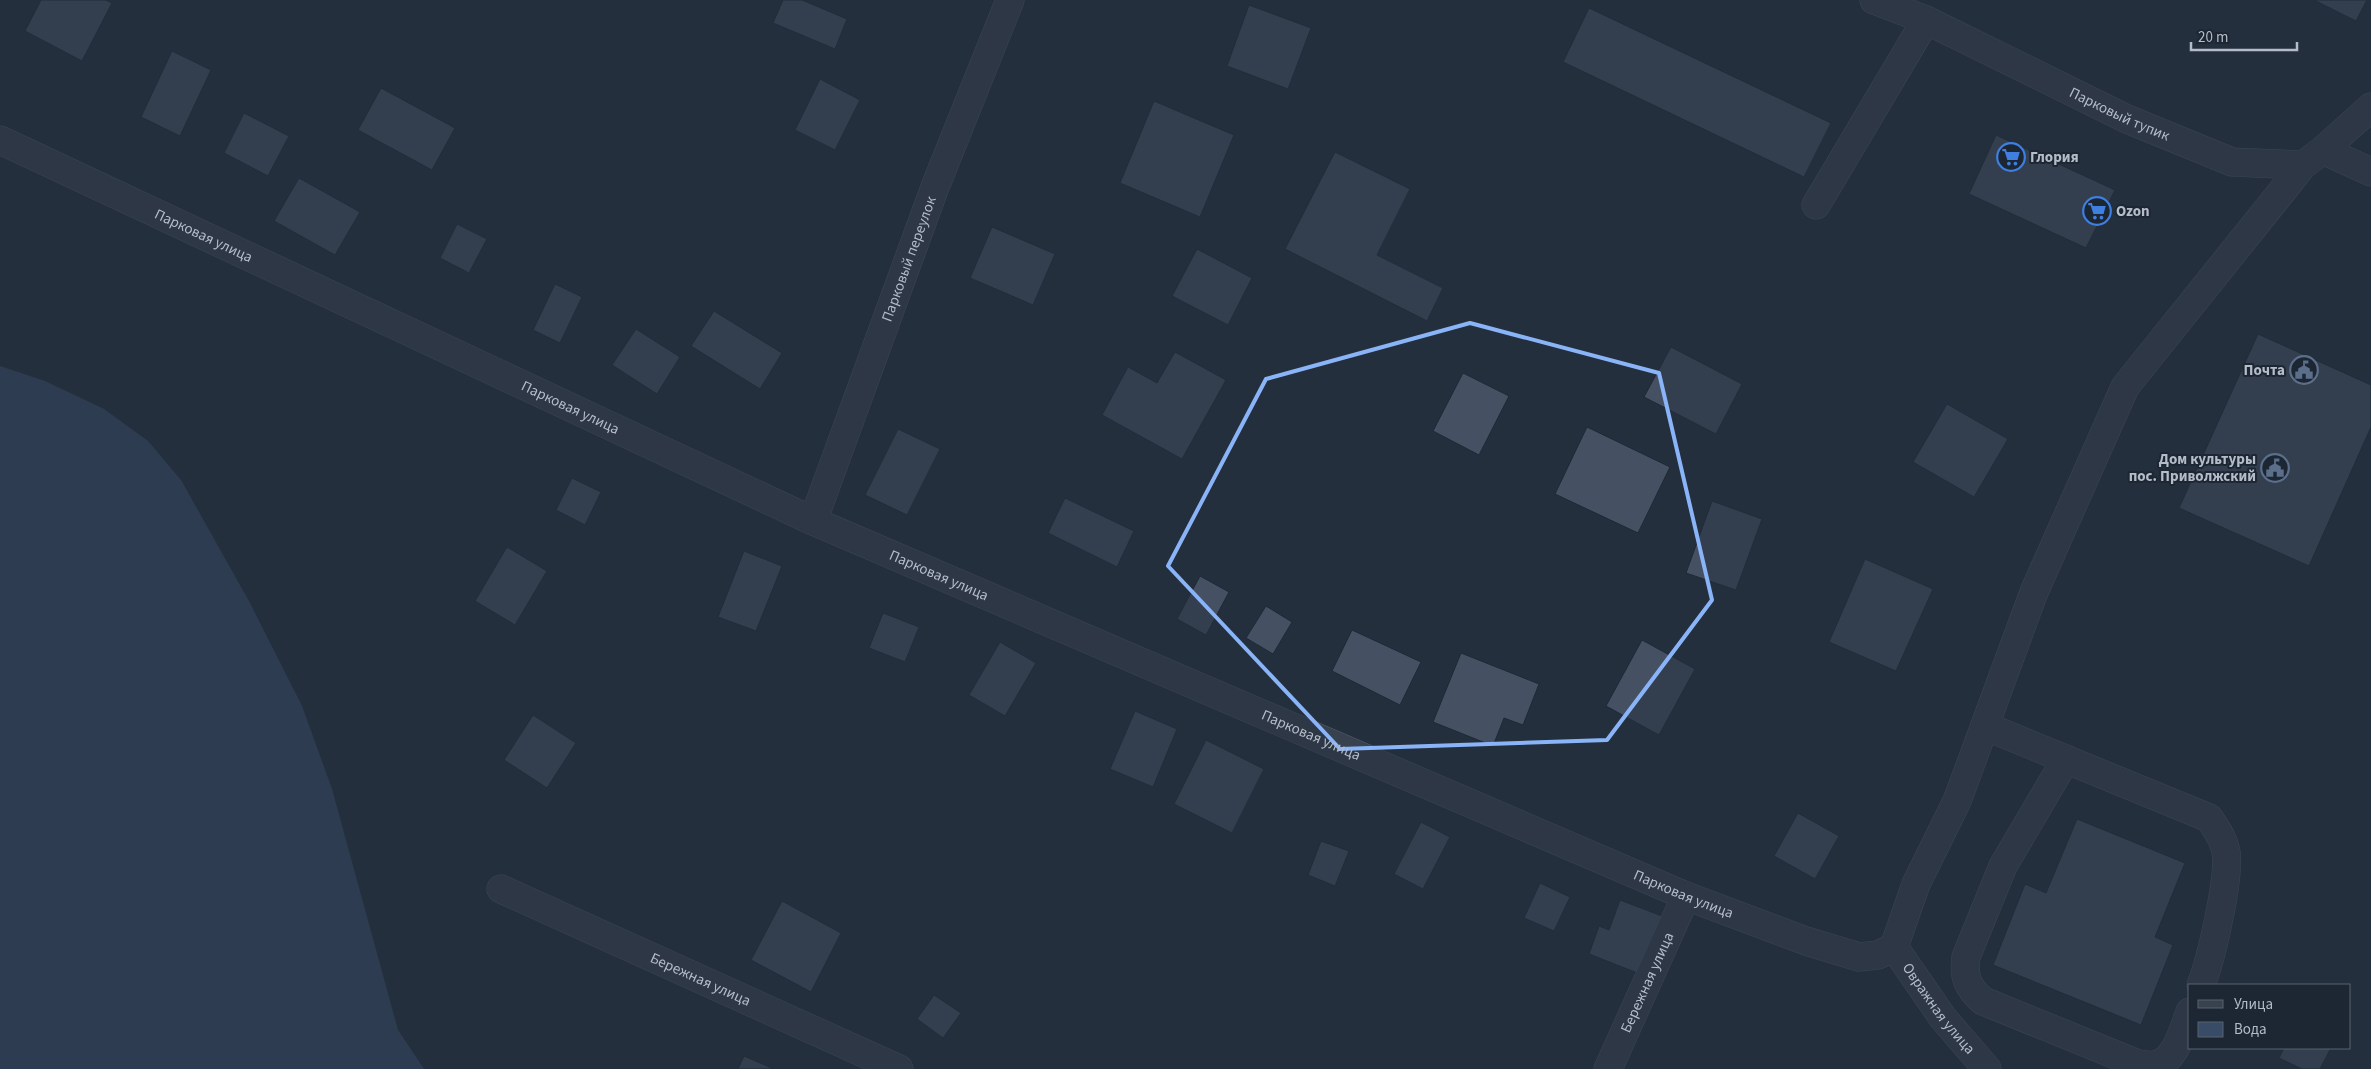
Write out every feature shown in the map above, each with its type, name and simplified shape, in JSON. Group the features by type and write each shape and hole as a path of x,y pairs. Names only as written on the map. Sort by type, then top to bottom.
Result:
{"street":[{"name":"Парковый переулок","path":"814,521 935,187 1010,0"},
{"name":"Парковый тупик","path":"1874,0 1926,20 2127,119 2232,162 2313,158 2371,172"},
{"path":"1816,205 1926,20"},
{"path":"1894,947 1916,884 1957,801 2034,592 2125,386 2313,158 2371,106"},
{"name":"Парковая улица","path":"0,140 814,521 1686,896 1806,941 1859,957 1878,955 1894,947"},
{"path":"1985,726 2209,818 2221,835 2226,851 2227,868 2208,968 2201,984"},
{"path":"2066,759 2003,866 1966,957 1964,970 1967,982 1972,991 1983,1001 2138,1064 2155,1065 2167,1059 2175,1047 2188,1017"},
{"name":"Бережная улица","path":"501,889 899,1069"},
{"name":"Бережная улица","path":"1608,1069 1686,896"},
{"name":"Овражная улица","path":"1894,947 1943,1018 1987,1069"}],"highlighted area":[{"path":"1470,323 1659,373 1712,600 1607,740 1340,749 1168,566 1266,379"}],"water":[{"path":"0,366 45,381 104,409 148,441 181,480 250,603 302,706 332,789 398,1030 424,1069 0,1069"}],"building":[{"path":"41,0 106,0 112,3 82,61 25,31"},
{"path":"783,0 802,0 847,19 835,49 773,23"},
{"path":"2314,0 2367,0 2356,21"},
{"path":"1249,5 1311,28 1288,89 1227,66"},
{"path":"1589,8 1831,123 1804,177 1563,62"},
{"path":"172,51 211,70 180,136 141,117"},
{"path":"820,79 860,100 835,150 795,130"},
{"path":"381,88 455,128 432,170 358,130"},
{"path":"1154,101 1234,135 1200,217 1120,183"},
{"path":"244,113 289,136 268,176 224,153"},
{"path":"1996,135 2115,190 2086,248 1969,194"},
{"path":"1335,152 1410,189 1377,255 1443,288 1427,321 1285,249"},
{"path":"299,178 360,212 335,255 274,221"},
{"path":"457,224 487,239 469,273 440,258"},
{"path":"992,227 1055,254 1033,305 970,278"},
{"path":"1197,249 1252,278 1228,325 1172,296"},
{"path":"555,284 582,297 560,343 533,330"},
{"path":"714,311 782,353 760,389 691,346"},
{"path":"636,329 680,357 657,394 612,365"},
{"name":"Дом культуры пос. Приволжский","path":"2258,334 2371,385 2371,427 2309,566 2179,508"},
{"path":"1671,347 1742,384 1716,434 1644,397"},
{"path":"1175,352 1226,380 1182,459 1102,415 1128,367 1157,383"},
{"path":"1463,373 1509,396 1479,455 1433,431"},
{"path":"1947,404 2008,439 1974,497 1913,462"},
{"path":"1587,427 1670,467 1638,533 1555,494"},
{"path":"898,429 940,449 907,515 865,495"},
{"path":"572,478 601,492 585,525 556,510"},
{"path":"1065,498 1134,531 1117,567 1048,533"},
{"path":"1712,501 1762,519 1736,590 1686,573"},
{"path":"507,547 547,571 515,625 475,601"},
{"path":"744,551 782,566 756,631 718,617"},
{"path":"1865,559 1933,589 1896,671 1829,642"},
{"path":"1200,576 1229,592 1206,635 1177,619"},
{"path":"1266,606 1292,622 1273,654 1246,638"},
{"path":"883,613 919,627 905,662 869,648"},
{"path":"1352,630 1421,662 1400,705 1332,671"},
{"path":"1642,640 1695,669 1659,735 1606,706"},
{"path":"1000,642 1036,663 1005,716 969,695"},
{"path":"1461,653 1539,684 1523,725 1504,718 1493,746 1433,722"},
{"path":"1135,711 1177,729 1153,787 1110,769"},
{"path":"533,715 576,743 547,788 504,760"},
{"path":"1206,740 1264,769 1232,833 1174,804"},
{"path":"1798,813 1839,836 1815,879 1774,856"},
{"path":"2077,819 2185,863 2155,937 2173,945 2141,1025 1993,965 2025,884 2046,893"},
{"path":"1421,822 1450,837 1423,889 1394,874"},
{"path":"1321,841 1349,851 1335,886 1308,875"},
{"path":"1540,883 1570,897 1554,931 1524,918"},
{"path":"1620,900 1662,916 1640,974 1589,954 1599,926 1609,930"},
{"path":"782,901 841,933 811,992 751,960"},
{"path":"934,995 961,1013 943,1038 917,1019"},
{"path":"2284,1049 2330,1049 2320,1069 2302,1069 2279,1058"},
{"path":"744,1056 774,1069 738,1069"}],"place":[{"name":"Глория","path":"2011,157"},
{"name":"Ozon","path":"2097,211"},
{"name":"Почта","path":"2304,370"},
{"name":"Дом культуры пос. Приволжский","path":"2275,468"}]}
